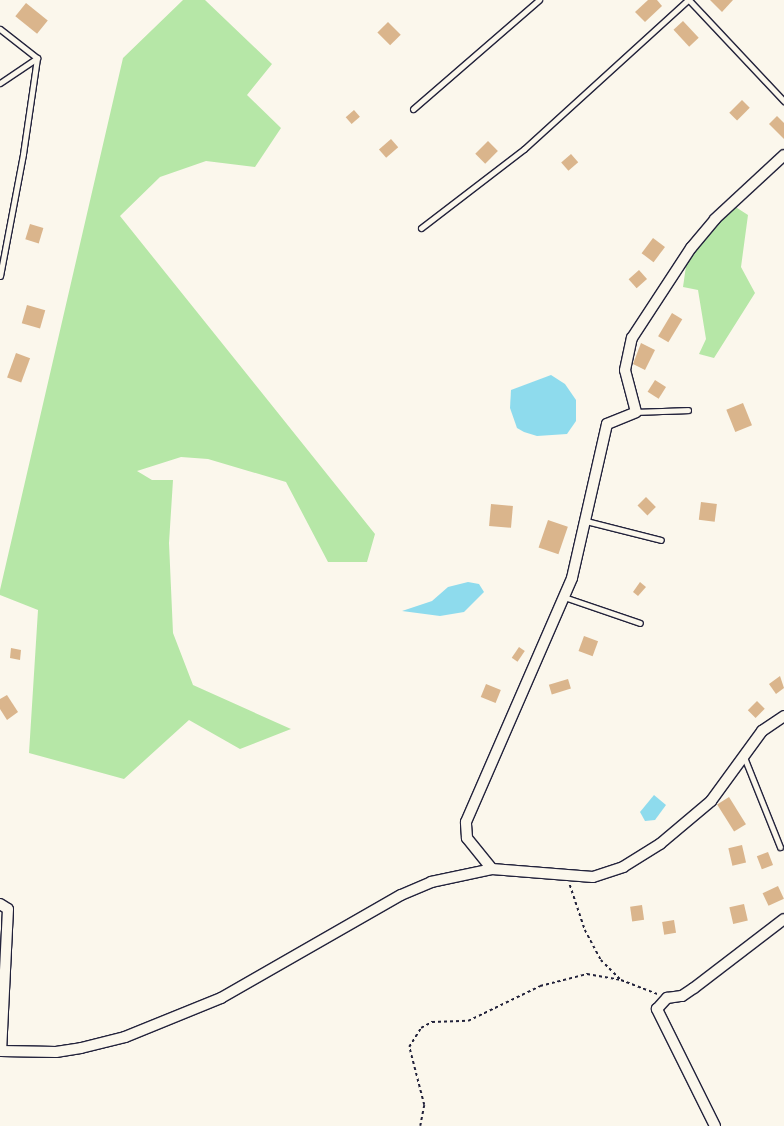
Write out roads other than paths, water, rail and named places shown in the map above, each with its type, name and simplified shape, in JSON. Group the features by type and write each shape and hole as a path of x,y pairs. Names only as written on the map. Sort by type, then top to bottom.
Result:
{"street":[{"path":"492,869 467,838 466,822 564,597 586,521 607,424 636,412 625,370 632,338 690,248 715,219 784,154"},
{"path":"0,904 8,909 1,1051 56,1052 125,1036 221,998 400,895 458,874 492,869 568,876 606,873 660,844 711,801 762,731 784,716"},
{"path":"715,1126 657,1009 668,998 682,996 784,919"}],"lane":[{"path":"413,109 538,0"},
{"path":"421,228 524,149 688,0 784,101"},
{"path":"0,29 37,58"},
{"path":"0,83 37,58"},
{"path":"0,276 23,154 37,58"},
{"path":"636,412 688,410"},
{"path":"586,521 661,540"},
{"path":"564,597 640,623"},
{"path":"744,756 780,847"}],"water":[{"path":"551,375 565,384 576,400 576,421 567,434 537,436 524,432 517,428 510,408 511,390"},
{"path":"468,582 479,584 484,592 464,612 440,616 402,611 432,601 448,587"},
{"path":"654,795 666,805 655,820 645,821 640,812"}]}
